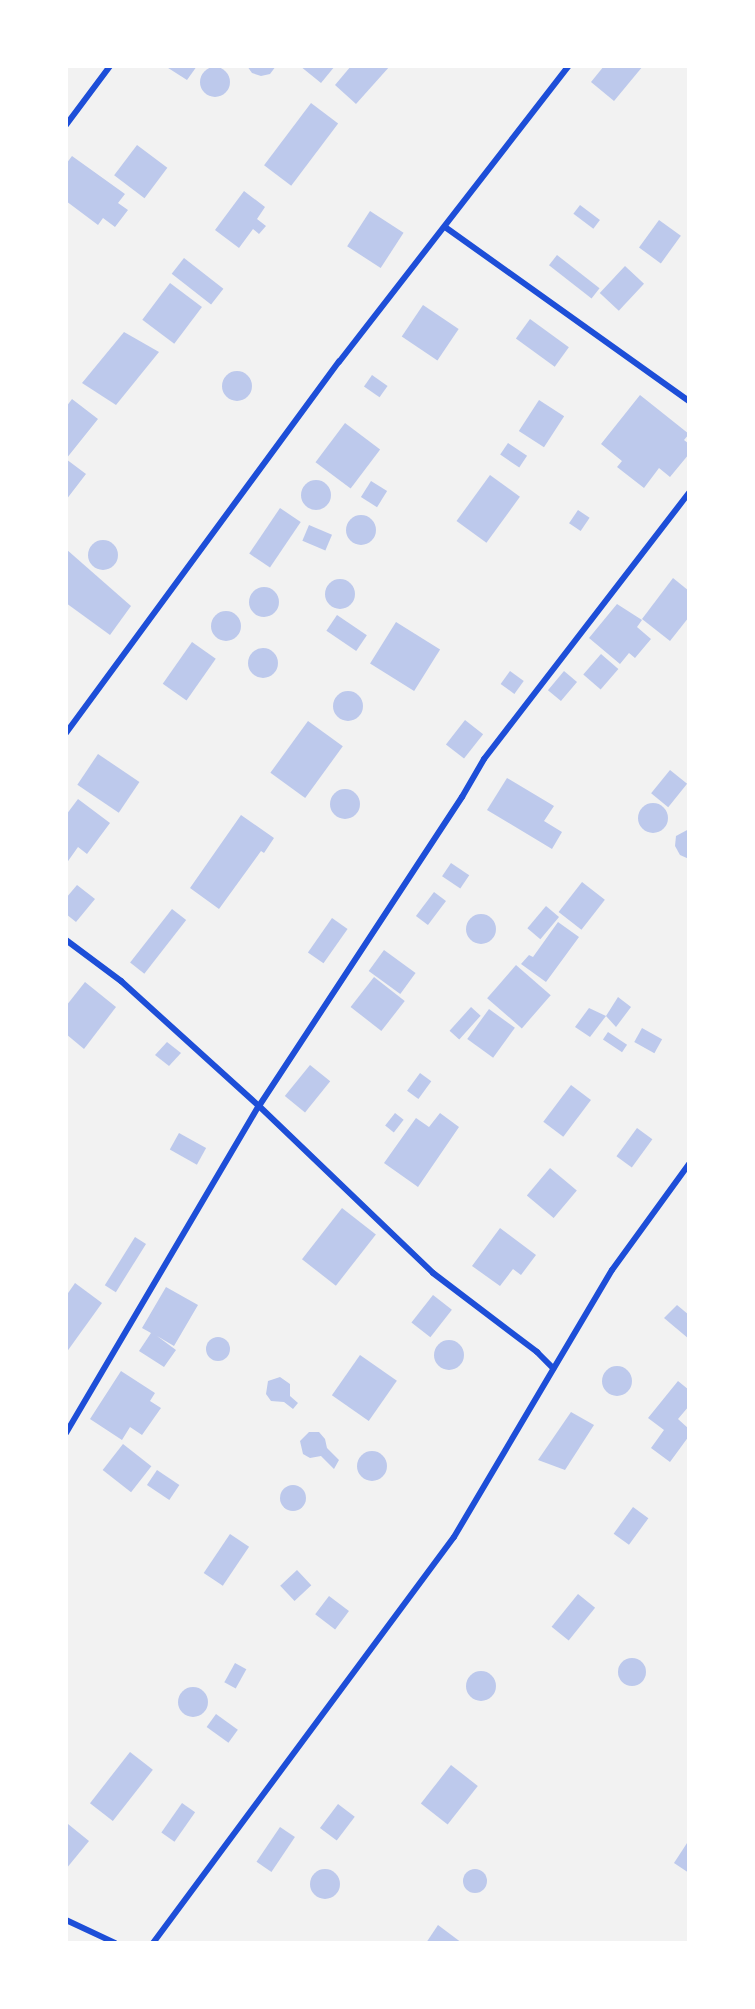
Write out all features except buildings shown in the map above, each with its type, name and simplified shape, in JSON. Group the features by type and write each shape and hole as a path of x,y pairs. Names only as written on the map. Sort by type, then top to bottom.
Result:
{"street":[{"path":"66,125 110,66"},
{"path":"66,733 339,362 569,66"},
{"path":"445,226 689,401"},
{"path":"66,1433 259,1106 484,759 689,493"},
{"path":"66,940 120,981 259,1106 434,1273 537,1352 553,1368"},
{"path":"153,1943 454,1537 612,1270 689,1164"},
{"path":"66,1920 114,1943"}]}
